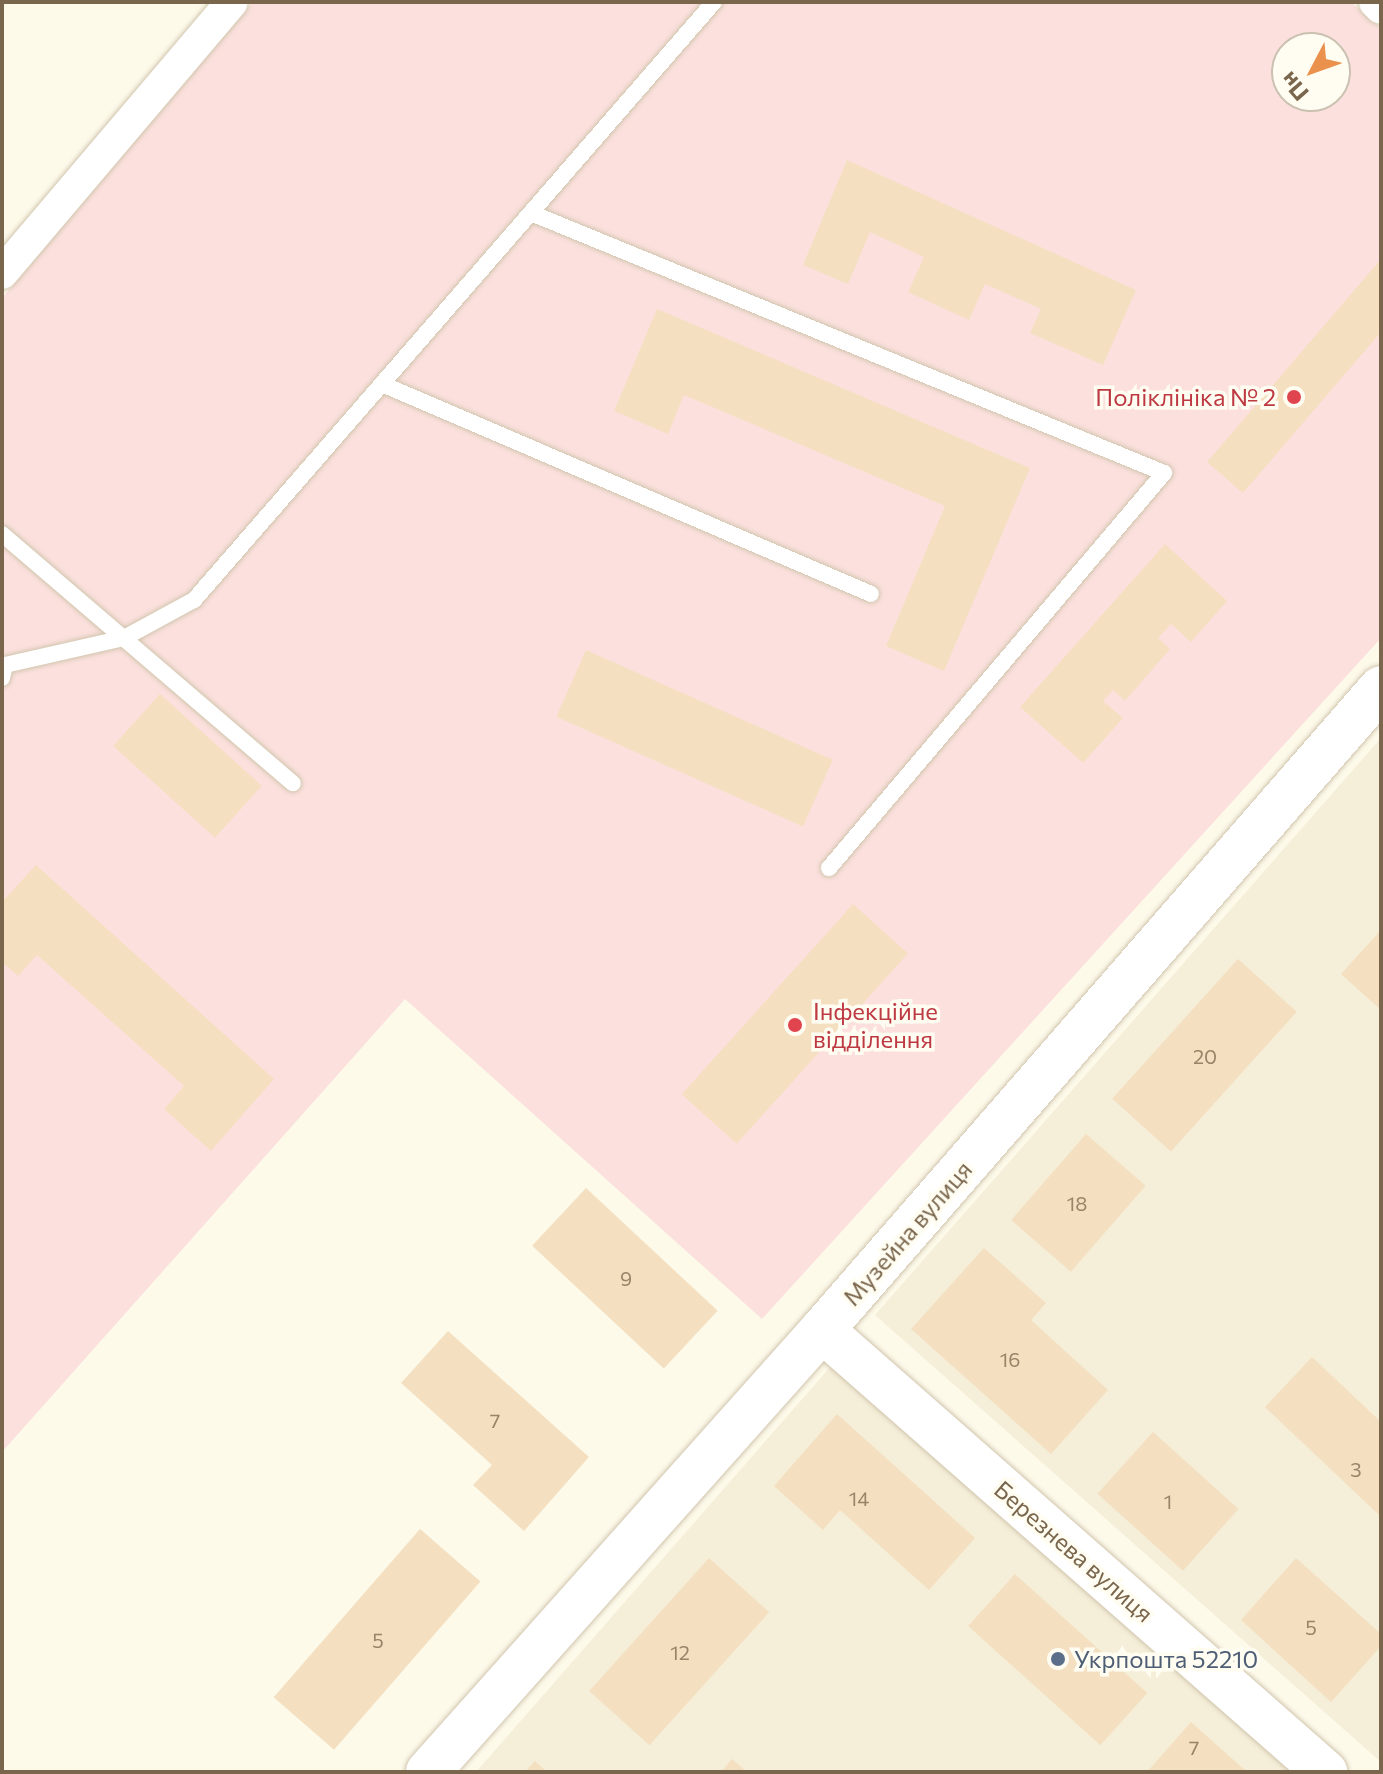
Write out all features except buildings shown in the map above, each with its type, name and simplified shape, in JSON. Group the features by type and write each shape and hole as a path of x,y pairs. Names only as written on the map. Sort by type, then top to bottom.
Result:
{"street":[{"path":"2,273 232,2"},
{"path":"1375,2 1381,8"},
{"name":"Музейна вулиця","path":"428,1772 822,1330 1380,692"},
{"name":"Березнева вулиця","path":"822,1330 1325,1772"}],"lane":[{"path":"3,669 124,638 194,600 714,2"},
{"path":"531,213 1164,473 829,868"},
{"path":"382,384 871,594"},
{"path":"2,534 293,783"}],"shaded area":[{"path":"253,2 1351,2 1381,28 1381,638 762,1319 405,999 2,1452 2,298"},
{"path":"1381,738 1381,1762 875,1315"},
{"path":"832,1365 1295,1772 476,1772"}],"place":[{"name":"Поліклініка № 2","path":"1294,397"},
{"name":"Інфекційне відділення","path":"795,1025"},
{"name":"Укрпошта 52210","path":"1058,1659"}]}
